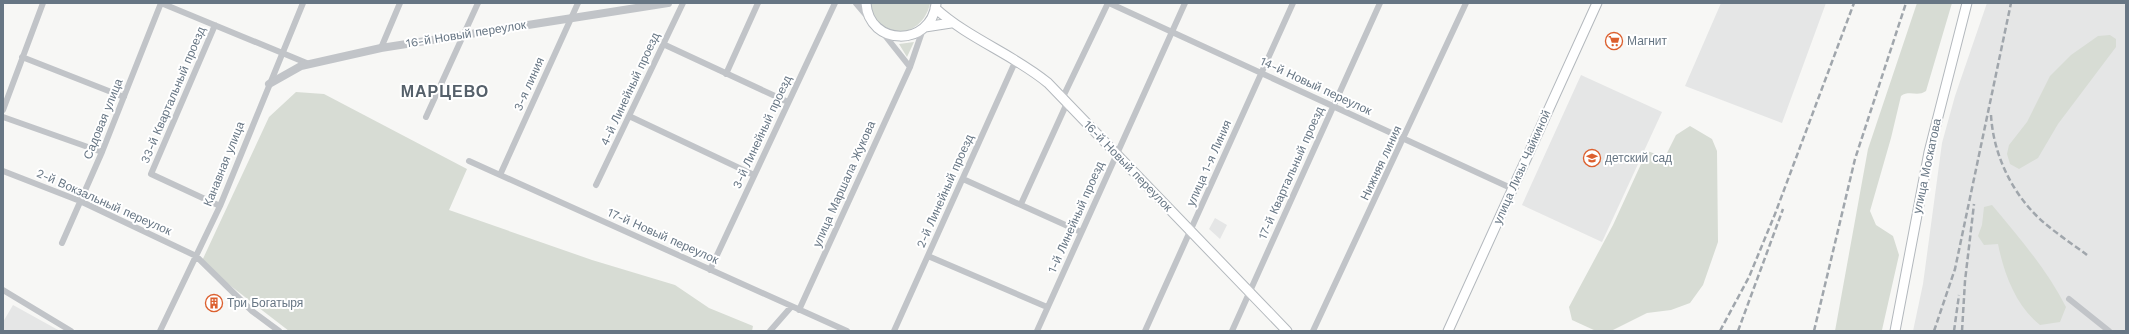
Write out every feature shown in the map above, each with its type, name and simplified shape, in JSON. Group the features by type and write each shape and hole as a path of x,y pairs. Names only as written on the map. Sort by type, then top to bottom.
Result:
{"main road":[{"path":"866,3 868,16 881,30 894,36 904,36 924,28 951,23"},
{"name":"улица Лизы Чайкиной","path":"1448,331 1597,3"},
{"name":"улица Москатова","path":"1895,331 1928,152 1967,3"},
{"path":"924,28 931,18 935,6"},
{"name":"16-й Новый переулок","path":"935,6 951,23 1031,69 1117,153 1287,331"}],"street":[{"path":"3,110 43,3"},
{"path":"161,3 309,64"},
{"name":"Садовая улица","path":"62,243 102,152 161,3"},
{"name":"Канавная улица","path":"160,331 220,206 303,3"},
{"path":"381,48 400,3"},
{"path":"426,117 478,3"},
{"name":"3-я линия","path":"500,175 578,3"},
{"name":"16-й Новый переулок","path":"269,84 287,72 309,64 381,48 668,3"},
{"name":"4-й Линейный проезд","path":"596,185 683,3"},
{"path":"726,74 758,3"},
{"name":"3-й Линейный проезд","path":"710,270 835,3"},
{"path":"857,3 868,16"},
{"path":"1021,204 1064,101 1108,3"},
{"name":"14-й Новый переулок","path":"1108,3 1513,189"},
{"name":"1-й Линейный проезд","path":"1037,331 1185,3"},
{"name":"улица 1-я Линия","path":"1145,331 1293,3"},
{"name":"17-й Квартальный проезд","path":"1232,331 1380,3"},
{"name":"Нижняя линия","path":"1313,331 1404,139 1466,3"},
{"name":"33-й Квартальный проезд","path":"215,25 151,174 220,206"},
{"name":"улица Маршала Жукова","path":"799,310 910,67 924,28"},
{"path":"881,30 910,67"},
{"path":"663,44 788,102"},
{"path":"22,57 124,97"},
{"name":"2-й Линейный проезд","path":"894,331 1016,60"},
{"path":"629,116 754,175"},
{"path":"3,117 102,152"},
{"name":"17-й Новый переулок","path":"469,161 847,331"},
{"name":"2-й Вокзальный переулок","path":"3,171 80,201 196,256 252,311 279,331"},
{"path":"963,179 1081,232"},
{"path":"928,256 1047,307"},
{"path":"3,290 71,331"},
{"path":"2069,299 2110,331"},
{"path":"770,331 791,307"}],"shaded area":[{"path":"870,3 930,4 925,16 918,25 909,30 899,32 889,30 881,24 874,15"},
{"path":"1721,3 1826,3 1782,123 1685,86"},
{"path":"1917,3 1952,3 1926,91 1923,93 1904,94 1901,96 1891,138 1870,211 1876,225 1893,236 1899,255 1882,330 1835,331 1868,149"},
{"path":"1987,3 2126,3 2126,331 1913,331 1923,284 1942,143 1955,96"},
{"path":"2110,35 2116,39 2116,47 2058,124 2038,158 2019,169 2010,164 2007,154 2009,145 2027,122 2050,76 2071,55 2098,36"},
{"path":"914,42 907,57 899,44"},
{"name":"детский сад","path":"1581,75 1662,112 1602,242 1522,205"},
{"path":"296,92 324,94 467,169 449,210 592,260 675,285 709,308 753,326 752,331 289,331 201,263 269,117"},
{"path":"1690,126 1712,139 1717,151 1718,242 1703,285 1690,303 1671,310 1647,313 1611,331 1596,331 1572,320 1569,307 1613,225 1647,151 1665,157 1676,135"},
{"path":"1992,205 2032,254 2058,293 2066,307 2060,322 2040,325 2024,309 2012,289 1998,244 1984,245 1978,236 1982,225 1984,207"},
{"path":"1215,218 1227,225 1220,239 1209,229"},
{"path":"13,305 60,331 3,331 3,322"}],"railway":[{"path":"1720,331 1749,277 1775,214 1854,3"},
{"path":"1814,331 1855,159 1906,3"},
{"path":"1934,331 1955,269 2011,3"},
{"path":"1991,115 1995,141 2003,166 2023,201 2051,229 2087,255"},
{"path":"1962,331 1965,281 1974,204"},
{"path":"1738,331 1783,209"},
{"path":"1954,331 1959,295"}],"place":[{"name":"Магнит","path":"1614,41"},
{"name":"детский сад","path":"1592,158"},
{"name":"Три Богатыря","path":"214,303"}],"district":[{"name":"МАРЦЕВО","path":"445,91"}]}
